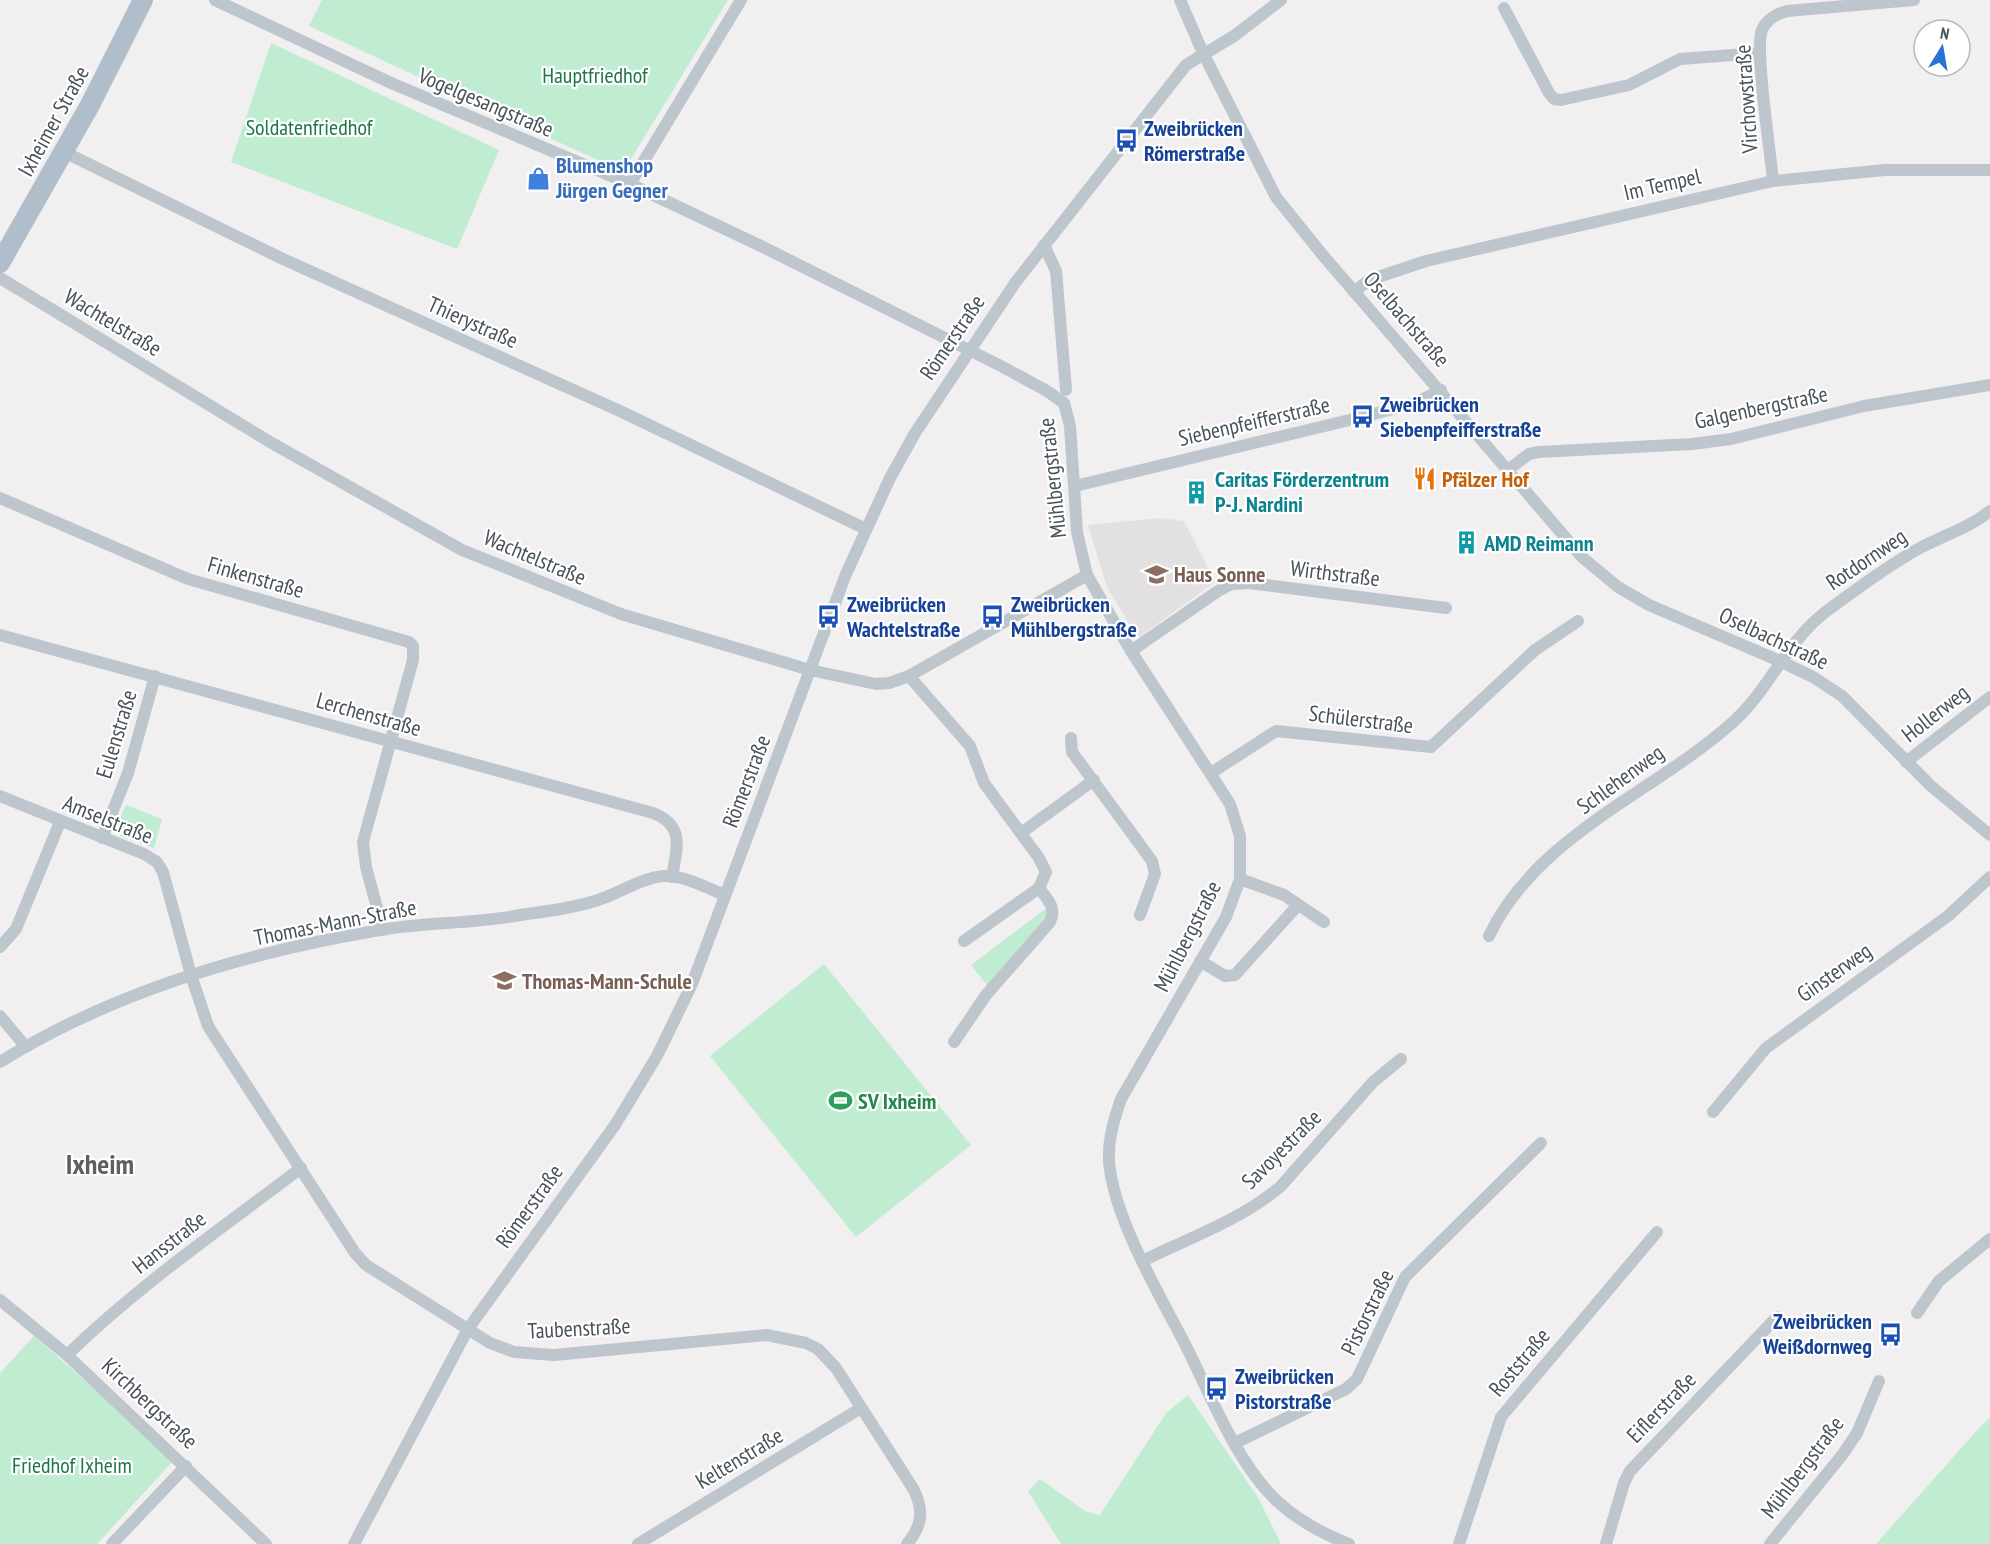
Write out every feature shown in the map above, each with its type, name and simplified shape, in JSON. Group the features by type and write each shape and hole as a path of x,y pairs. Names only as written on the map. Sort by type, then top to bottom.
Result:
{"main road":[{"name":"Ixheimer Straße","path":"0,263 64,152 143,0"}],"street":[{"name":"Vogelgesangstraße","path":"215,0 391,83 630,184 764,247 968,350"},
{"path":"630,184 741,0"},
{"name":"Oselbachstraße","path":"1180,0 1203,53 1276,196 1354,292 1441,390 1583,558 1618,587 1649,605 1782,662 1813,677 1842,696 1906,762 1990,834"},
{"name":"Römerstraße","path":"354,1544 468,1329 615,1125 657,1056 692,984 829,617 866,530 915,433 968,350 1044,245 1186,65 1234,36 1281,0"},
{"name":"Virchowstraße","path":"1773,182 1760,52 1762,30 1779,13 1914,0"},
{"path":"1504,8 1554,99 1561,100 1629,85 1680,59 1760,52"},
{"name":"Thierystraße","path":"64,152 283,259 622,412 866,530"},
{"name":"Im Tempel","path":"1354,292 1368,280 1426,261 1773,182 1885,170 1990,170"},
{"name":"Mühlbergstraße","path":"1044,245 1056,271 1066,390"},
{"name":"Wachtelstraße","path":"0,278 270,442 462,550 621,614 810,670 876,684 889,683 909,676 1087,575"},
{"name":"Mühlbergstraße","path":"968,350 1047,391 1064,403 1070,426 1077,532 1087,575 1131,651 1230,804 1240,836 1240,879 1226,917 1121,1099 1108,1152 1113,1186 1142,1261 1235,1443 1262,1484 1278,1502 1326,1535 1349,1544"},
{"name":"Galgenbergstraße","path":"1508,470 1529,454 1539,452 1692,444 1731,439 1864,406 1990,385"},
{"name":"Siebenpfeifferstraße","path":"1075,486 1362,417 1415,403 1441,390"},
{"name":"Finkenstraße","path":"0,498 188,579 409,642 413,646 413,660 391,742"},
{"name":"Rotdornweg","path":"1782,662 1792,645 1826,612 1894,564 1990,511"},
{"name":"Wirthstraße","path":"1131,651 1218,591 1232,584 1249,583 1446,608"},
{"name":"Schülerstraße","path":"1210,773 1276,731 1431,747 1535,650 1578,621"},
{"name":"Lerchenstraße","path":"0,635 668,819 675,830 676,841 672,877"},
{"name":"Schlehenweg","path":"1489,936 1504,909 1522,885 1557,849 1731,724 1768,684 1782,662"},
{"name":"Eulenstraße","path":"102,838 128,773 155,676"},
{"path":"909,676 970,746 984,783 1021,833 1046,873 1039,888 964,941"},
{"name":"Hollerweg","path":"1906,762 1990,697"},
{"path":"1071,738 1072,752 1152,861 1155,874 1140,915"},
{"path":"383,930 366,867 363,842 391,742"},
{"path":"1021,833 1094,780"},
{"name":"Amselstraße","path":"0,796 157,862 163,872 191,975"},
{"path":"0,947 16,929 60,822"},
{"name":"Thomas-Mann-Straße","path":"0,1062 111,1005 191,975 340,938 383,930 536,913 598,900 644,881 672,877 725,895"},
{"name":"Ginsterweg","path":"1713,1112 1766,1048 1948,916 1990,877"},
{"path":"1240,879 1284,895 1324,922"},
{"path":"954,1042 986,995 1050,922 1054,914 1052,906 1039,888"},
{"path":"1200,961 1225,976 1234,975 1298,905"},
{"name":"Taubenstraße","path":"191,975 208,1026 355,1253 366,1265 502,1349 538,1355 732,1337 790,1338 806,1343 829,1359 920,1501 921,1518 917,1532 907,1544"},
{"path":"0,1016 26,1047"},
{"name":"Savoyestraße","path":"1142,1261 1266,1199 1281,1186 1373,1082 1401,1059"},
{"name":"Pistorstraße","path":"1235,1443 1346,1389 1357,1379 1405,1277 1540,1143"},
{"name":"Hansstraße","path":"67,1355 95,1328 177,1261 301,1168"},
{"name":"Roststraße","path":"1459,1544 1494,1430 1501,1417 1657,1232"},
{"path":"1917,1313 1939,1281 1990,1239"},
{"name":"Kirchbergstraße","path":"0,1300 67,1355 266,1544"},
{"name":"Eiflerstraße","path":"1606,1544 1624,1483 1630,1471 1777,1317"},
{"name":"Mühlbergstraße","path":"1770,1544 1843,1454 1857,1433 1879,1381"},
{"name":"Keltenstraße","path":"638,1544 861,1408"},
{"path":"112,1544 186,1466"}],"shaded area":[{"name":"Haus Sonne","path":"1160,518 1184,521 1215,582 1141,636 1137,636 1107,587 1088,525"}],"green space":[{"name":"Hauptfriedhof","path":"322,0 728,0 623,172 309,26"},
{"name":"Soldatenfriedhof","path":"271,43 499,150 457,249 231,162"},
{"path":"126,805 162,819 154,848 120,836 117,825"},
{"path":"1048,907 1050,915 987,985 971,965"},
{"name":"SV Ixheim","path":"824,964 971,1145 856,1237 710,1056"},
{"name":"Friedhof Ixheim","path":"34,1336 107,1400 172,1462 97,1544 0,1544 0,1373"},
{"path":"1188,1395 1259,1499 1281,1544 1061,1544 1028,1491 1040,1479 1085,1511 1100,1515 1166,1413"},
{"path":"1990,1418 1990,1544 1876,1544 1980,1427"}],"place":[{"name":"Zweibrücken Römerstraße","path":"1126,141"},
{"name":"Blumenshop Jürgen Gegner","path":"538,178"},
{"name":"Zweibrücken Siebenpfeifferstraße","path":"1362,417"},
{"name":"Pfälzer Hof","path":"1424,479"},
{"name":"Caritas Förderzentrum P-J. Nardini","path":"1197,492"},
{"name":"AMD Reimann","path":"1466,543"},
{"name":"Haus Sonne","path":"1156,574"},
{"name":"Zweibrücken Wachtelstraße","path":"829,617"},
{"name":"Zweibrücken Mühlbergstraße","path":"993,617"},
{"name":"Thomas-Mann-Schule","path":"504,981"},
{"name":"SV Ixheim","path":"840,1101"},
{"name":"Zweibrücken Weißdornweg","path":"1890,1334"},
{"name":"Zweibrücken Pistorstraße","path":"1217,1389"}],"district":[{"name":"Ixheim","path":"100,1164"}]}
